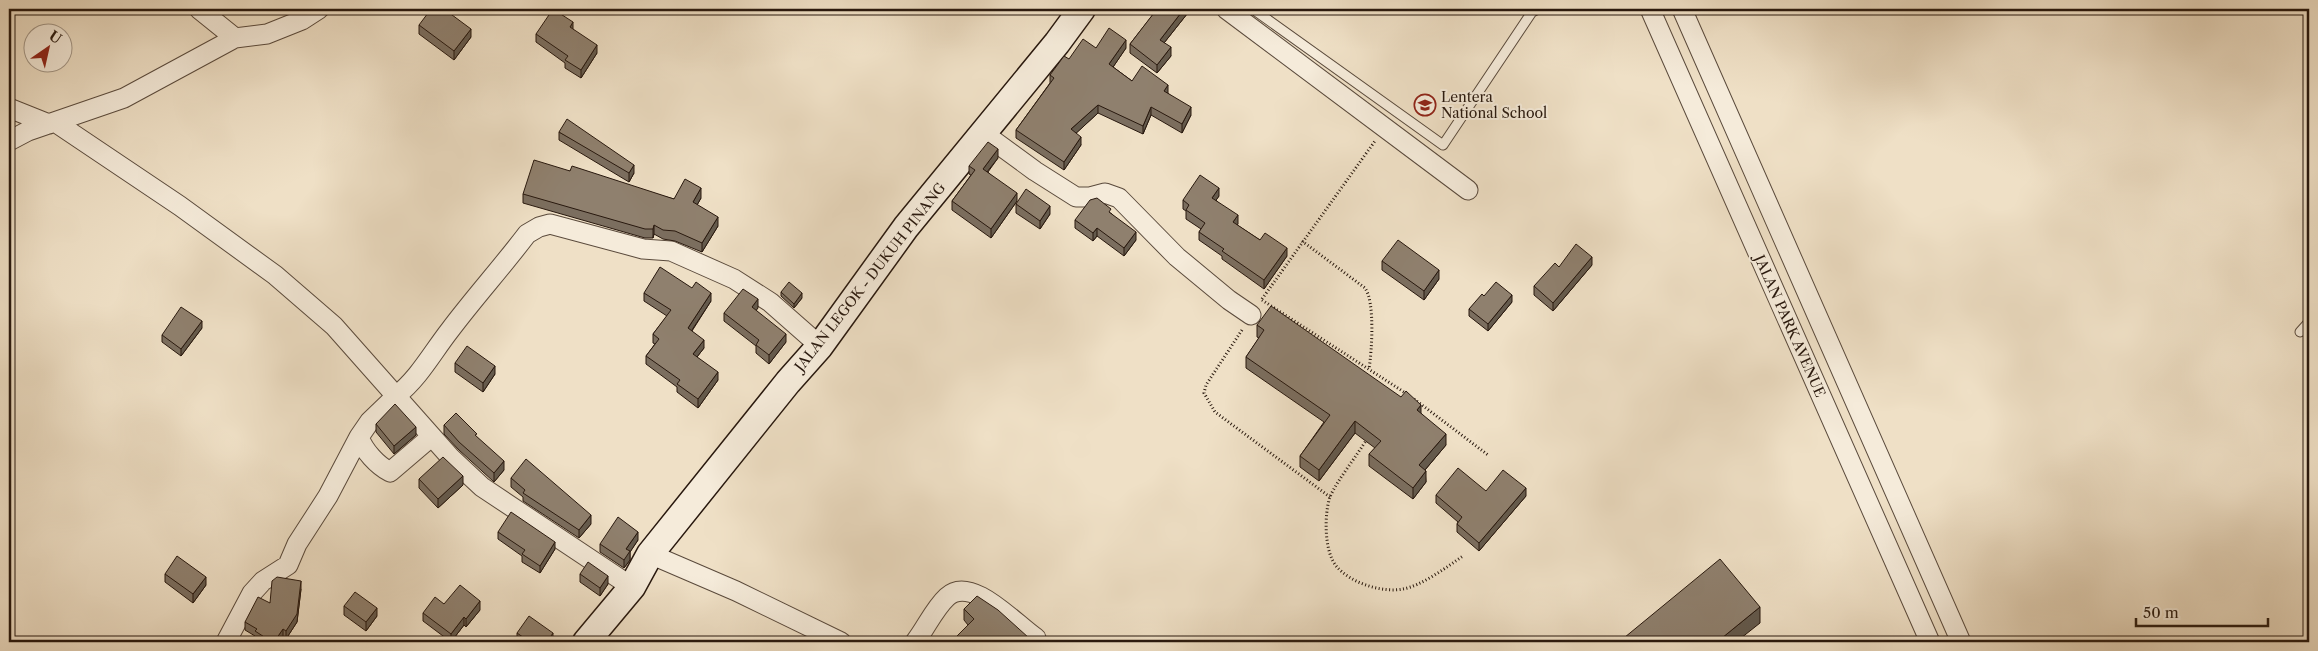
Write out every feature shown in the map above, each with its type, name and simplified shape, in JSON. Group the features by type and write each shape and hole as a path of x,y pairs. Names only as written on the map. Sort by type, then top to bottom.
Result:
{"street":[{"path":"199,9 235,38"},
{"path":"9,141 28,131 124,98 235,38 267,34 302,20 319,9"},
{"name":"JALAN LEGOK - DUKUH PINANG","path":"586,642 632,587 650,554 788,382 820,346 906,227 1082,9"},
{"path":"1226,9 1468,190"},
{"name":"JALAN PARK AVENUE","path":"1650,9 1930,642"},
{"path":"1682,9 1962,642"},
{"path":"9,108 52,123 180,206 276,275 334,326 431,437 482,487 632,587"},
{"path":"983,133 1034,171 1076,197 1090,197 1106,193 1119,198 1177,257 1229,300 1251,315"},
{"path":"226,642 252,592 263,581 288,565 297,544 328,496 359,437 370,421 410,384 450,330 527,234 540,227 550,224 643,249 671,251 734,279 770,302 820,346"},
{"path":"359,437 362,445 382,467 390,472 431,437"},
{"path":"650,554 736,591 841,642"},
{"path":"916,642 941,604 948,596 960,590 977,594 1036,638"}],"lane":[{"path":"1253,9 1443,145 1532,12 1538,9"},
{"path":"2300,332 2309,322"}],"path":[{"path":"1330,497 1215,412 1204,393 1206,385 1251,315 1384,128"},
{"path":"1302,241 1365,288 1371,296 1372,352 1369,369"},
{"path":"1262,299 1400,388 1488,455"},
{"path":"1394,396 1400,388"},
{"path":"1368,438 1330,497 1325,536 1336,567 1361,583 1381,590 1405,589 1433,575 1463,556"}],"building":[{"path":"431,9 444,9 471,29 454,51 419,25"},
{"path":"553,9 573,22 570,27 597,45 581,70 565,60 568,56 536,34"},
{"path":"1157,9 1184,9 1160,40 1171,47 1157,65 1130,44"},
{"path":"1109,28 1126,40 1109,64 1132,81 1142,66 1168,85 1164,91 1191,107 1182,124 1151,107 1143,126 1098,105 1071,129 1081,137 1064,162 1016,130 1054,78 1050,75 1064,56 1069,59 1083,39 1096,48"},
{"path":"567,119 634,165 629,173 559,132"},
{"path":"988,142 998,149 983,169 1017,193 991,229 952,201 975,170 969,166"},
{"path":"534,160 570,171 572,166 674,199 685,179 701,188 693,202 718,217 702,243 675,231 663,230 654,225 653,229 645,229 523,194"},
{"path":"1200,175 1219,188 1212,198 1238,215 1233,222 1260,240 1265,233 1287,248 1264,280 1222,251 1224,249 1199,232 1205,223 1186,210 1189,205 1183,200"},
{"path":"1026,189 1050,206 1040,221 1016,204"},
{"path":"1097,198 1111,209 1109,212 1136,232 1124,248 1097,228 1093,233 1075,220 1090,200"},
{"path":"1398,240 1439,270 1424,291 1382,261"},
{"path":"1576,244 1592,257 1553,303 1534,286 1555,263 1559,267"},
{"path":"660,267 692,288 696,282 711,293 688,328 704,340 693,354 718,372 698,399 677,384 680,380 646,356 659,339 653,334 671,310 644,293"},
{"path":"789,282 802,293 794,304 781,292"},
{"path":"1496,282 1512,295 1488,324 1469,309"},
{"path":"743,289 758,299 752,307 786,334 769,355 756,345 759,340 724,313"},
{"path":"1271,306 1401,397 1406,391 1421,405 1417,410 1446,434 1419,465 1426,471 1413,488 1369,454 1381,441 1355,421 1319,470 1300,456 1330,415 1246,357 1264,330 1257,325"},
{"path":"181,307 202,321 181,349 162,335"},
{"path":"467,346 495,366 483,383 455,363"},
{"path":"395,404 416,427 394,446 376,424"},
{"path":"456,413 477,434 475,435 504,461 494,473 459,442 444,425"},
{"path":"443,457 463,476 438,499 419,479"},
{"path":"526,459 591,515 579,530 523,493 525,490 511,478"},
{"path":"1458,468 1486,491 1503,470 1526,488 1479,543 1457,524 1462,517 1436,495"},
{"path":"511,512 555,542 540,566 522,554 525,550 498,532"},
{"path":"618,517 638,532 626,549 630,551 624,560 600,544"},
{"path":"177,556 206,577 193,594 165,574"},
{"path":"1720,559 1760,607 1717,642 1619,642"},
{"path":"588,562 608,576 600,588 580,574"},
{"path":"277,577 301,581 297,614 286,631 283,629 274,642 272,642 255,631 257,629 245,622 258,597 270,603 272,581"},
{"path":"460,585 480,601 451,634 423,613 435,597 444,604"},
{"path":"355,592 377,608 366,622 344,606"},
{"path":"977,596 998,610 1029,638 1025,642 951,642 974,619 964,609"},
{"path":"529,616 553,633 547,642 530,642 517,633"}],"place":[{"name":"Lentera National School","path":"1425,105"}]}
